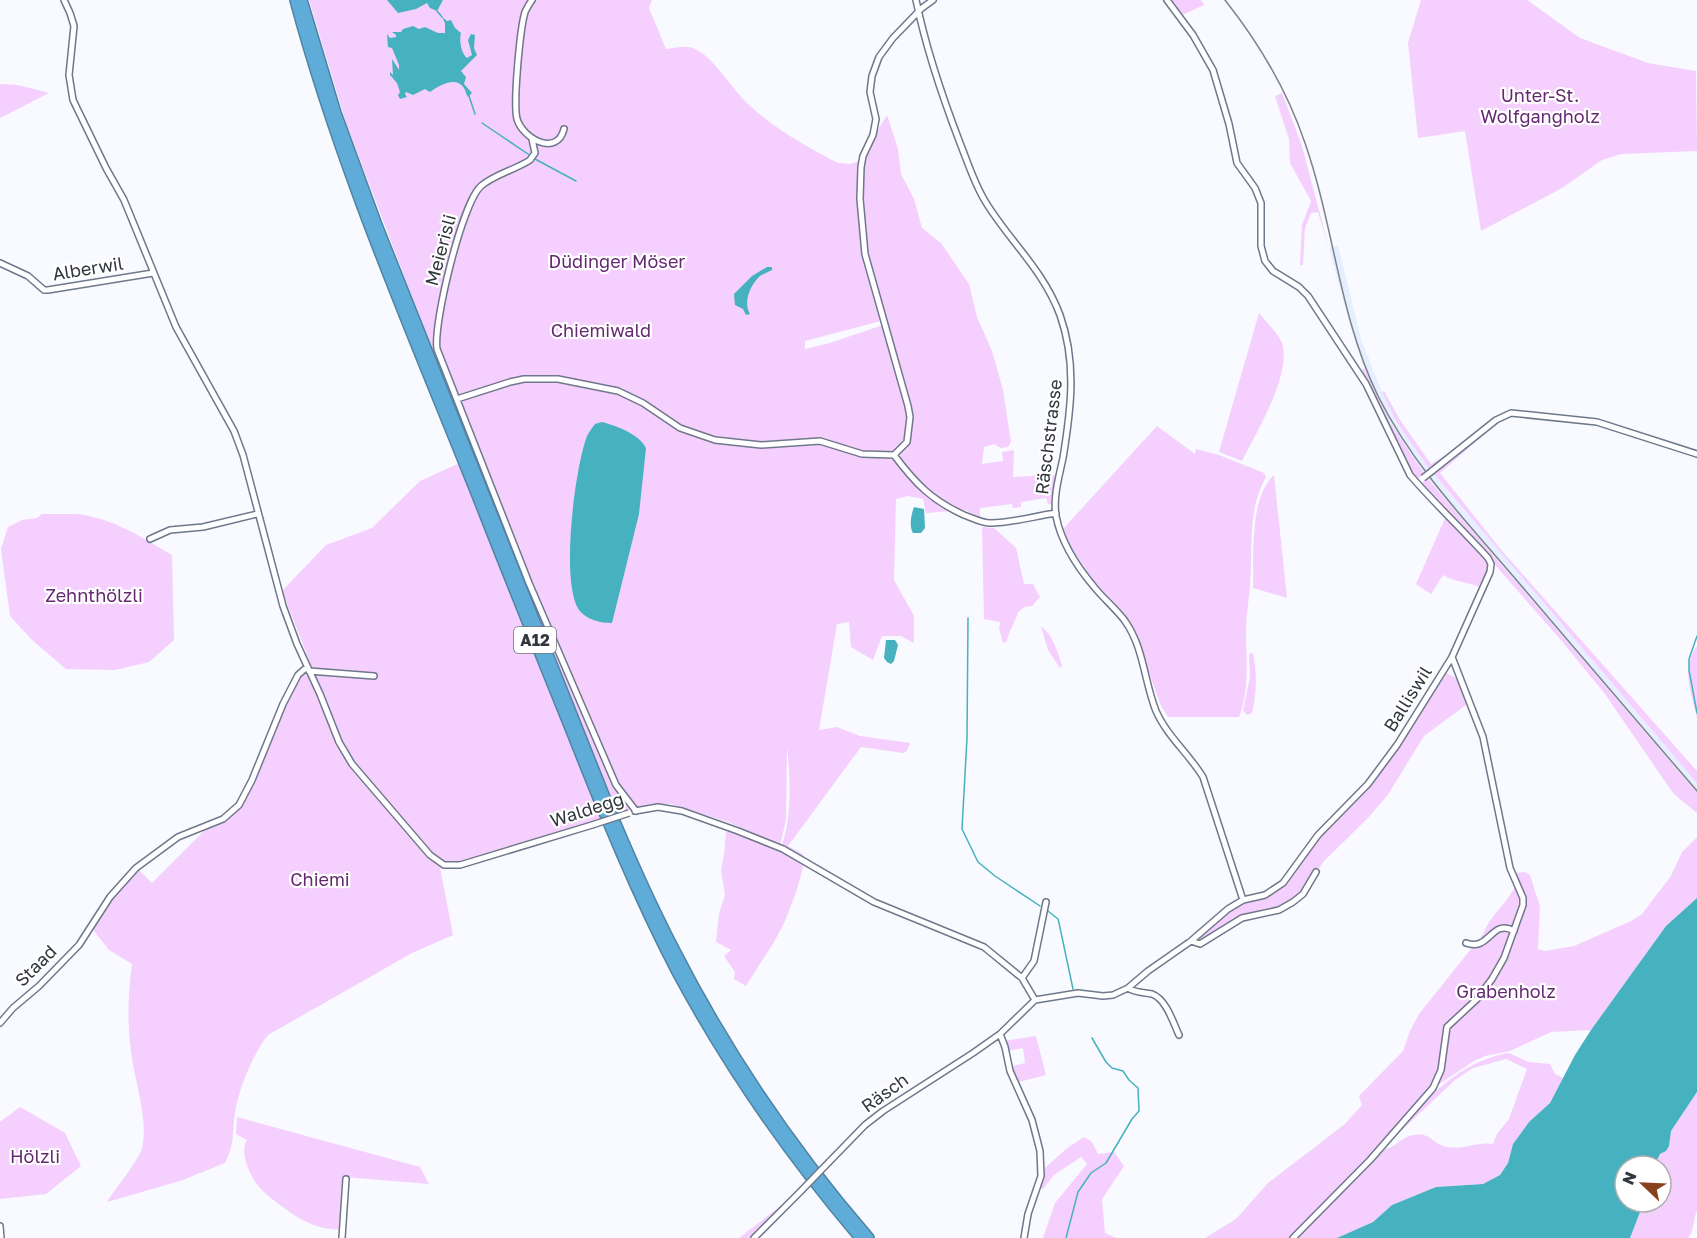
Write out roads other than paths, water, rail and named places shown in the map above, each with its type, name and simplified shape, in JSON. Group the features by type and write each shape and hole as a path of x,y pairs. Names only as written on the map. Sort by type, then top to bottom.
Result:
{"highway":[{"name":"A12","path":"295,0 321,90 370,228 636,889 679,974 732,1065 792,1153 860,1238"},
{"name":"A12","path":"302,0 334,105 377,225 646,893 697,993 747,1076 813,1169 869,1238"}],"street":[{"name":"Waldegg","path":"64,0 74,26 69,75 73,100 124,200 176,327 234,431 243,455 283,606 339,742 352,764 430,855 439,863 447,866 460,865 636,811 616,785 529,583 457,399"},
{"path":"532,0 523,21 516,85 516,117 520,126 532,139 548,144"},
{"name":"Räschstrasse","path":"916,0 942,95 975,181 991,210 1040,274 1054,301 1064,331 1071,364 1072,390 1056,494 1056,513 1060,533 1080,567 1125,622 1134,638 1144,663 1156,710 1203,777 1243,900"},
{"path":"457,399 510,382 558,379 618,391 643,403 675,426 715,440 761,446 820,441 862,454 894,455 907,442 909,406 865,254 860,182 863,156 873,135 876,119 870,92 872,76 879,57 918,11 933,0"},
{"path":"1167,0 1193,36 1213,70 1229,124 1237,163 1255,188 1261,202 1261,246 1265,261 1273,271 1299,287 1308,296 1362,377 1410,475 1421,481 1496,420 1511,413 1597,422 1697,454"},
{"path":"532,139 534,153 557,141 564,129"},
{"name":"Meierisli","path":"457,399 439,356 436,338 452,259 462,223 481,186 530,160 534,153"},
{"name":"Alberwil","path":"0,263 28,276 48,291 153,273"},
{"path":"894,455 908,474 940,503 979,521 1000,522 1056,513"},
{"name":"Balliswil","path":"1191,941 1217,918 1243,900 1265,895 1283,883 1318,835 1377,773 1452,657 1482,592 1491,564 1450,516 1421,490 1421,481"},
{"path":"150,539 171,530 203,527 257,514"},
{"path":"1293,1238 1370,1160 1433,1088 1441,1070 1447,1027 1485,989 1499,969 1523,905 1523,898 1510,868 1483,737 1452,657"},
{"path":"308,669 374,676"},
{"name":"Staad","path":"0,1023 79,945 110,897 144,861 178,837 223,819 239,805 249,787 283,704 298,675 308,669"},
{"path":"1444,671 1457,674"},
{"path":"636,811 658,807 674,809 758,838 790,853 890,909 984,947 1022,978 1035,1000 1078,993 1113,995 1128,988 1191,941 1200,944 1242,918 1286,906 1302,896 1316,873"},
{"path":"1022,978 1034,962 1046,902"},
{"path":"1466,943 1480,945 1497,929 1503,927 1514,931"},
{"path":"1128,988 1156,996 1166,1007 1179,1035"},
{"name":"Räsch","path":"754,1238 866,1125 883,1111 1000,1034 1035,1000"},
{"path":"1000,1034 1012,1076 1032,1120 1040,1151 1041,1176 1028,1214 1024,1238"},
{"path":"342,1238 346,1179"},
{"path":"0,1226 1,1238"}],"water":[{"path":"387,0 443,0 437,11 430,8 427,3 416,9 398,13"},
{"path":"442,17 447,21 451,20 461,33 461,46 467,58 472,55 468,40 471,34 475,35 474,48 477,55 461,71 466,77 464,84 472,93 468,97 461,84 452,82 430,92 425,89 413,95 406,92 407,97 400,99 397,83 390,75 390,72 393,75 392,59 399,70 399,65 392,48 388,47 387,34 390,38 396,37 392,32 401,32 413,26 445,33 445,23"},
{"path":"767,267 772,267 772,270 759,277 750,289 747,304 750,314 746,315 743,309 735,305 734,294 752,276"},
{"path":"602,422 621,428 633,435 646,448 639,514 612,623 594,620 579,610 573,596 571,576 571,524 582,452 587,436 595,424"},
{"path":"914,507 924,509 925,528 921,533 913,533 912,530 911,520"},
{"path":"886,640 895,640 898,645 891,664 884,658"},
{"path":"1697,898 1697,1092 1671,1131 1666,1151 1660,1154 1613,1154 1613,1214 1639,1214 1630,1238 1337,1238 1373,1222 1392,1205 1436,1187 1483,1184 1500,1175 1508,1163 1513,1144 1529,1122 1550,1103 1591,1030 1666,926"}],"waterway":[{"path":"437,11 442,17"},
{"path":"469,96 475,114"},
{"path":"482,123 531,156"},
{"path":"535,159 576,181"},
{"path":"968,618 967,738 962,829 978,862 1040,906"},
{"path":"1697,636 1689,659 1697,713"},
{"path":"1048,911 1058,919 1073,989"},
{"path":"1066,1238 1078,1192 1091,1173 1106,1163 1139,1111 1138,1088 1123,1071 1112,1068 1106,1062 1092,1038"}],"railway":[{"path":"1225,0 1271,68 1298,123 1315,174 1354,334 1378,396 1392,421 1423,468 1458,512 1697,791"}],"park label":[{"name":"Unter-St. Wolfgangholz","path":"1540,106"},
{"name":"Düdinger Möser","path":"617,262"},
{"name":"Chiemiwald","path":"601,331"},
{"name":"Zehnthölzli","path":"94,596"},
{"name":"Chiemi","path":"320,880"},
{"name":"Grabenholz","path":"1506,992"},
{"name":"Hölzli","path":"35,1157"}]}
